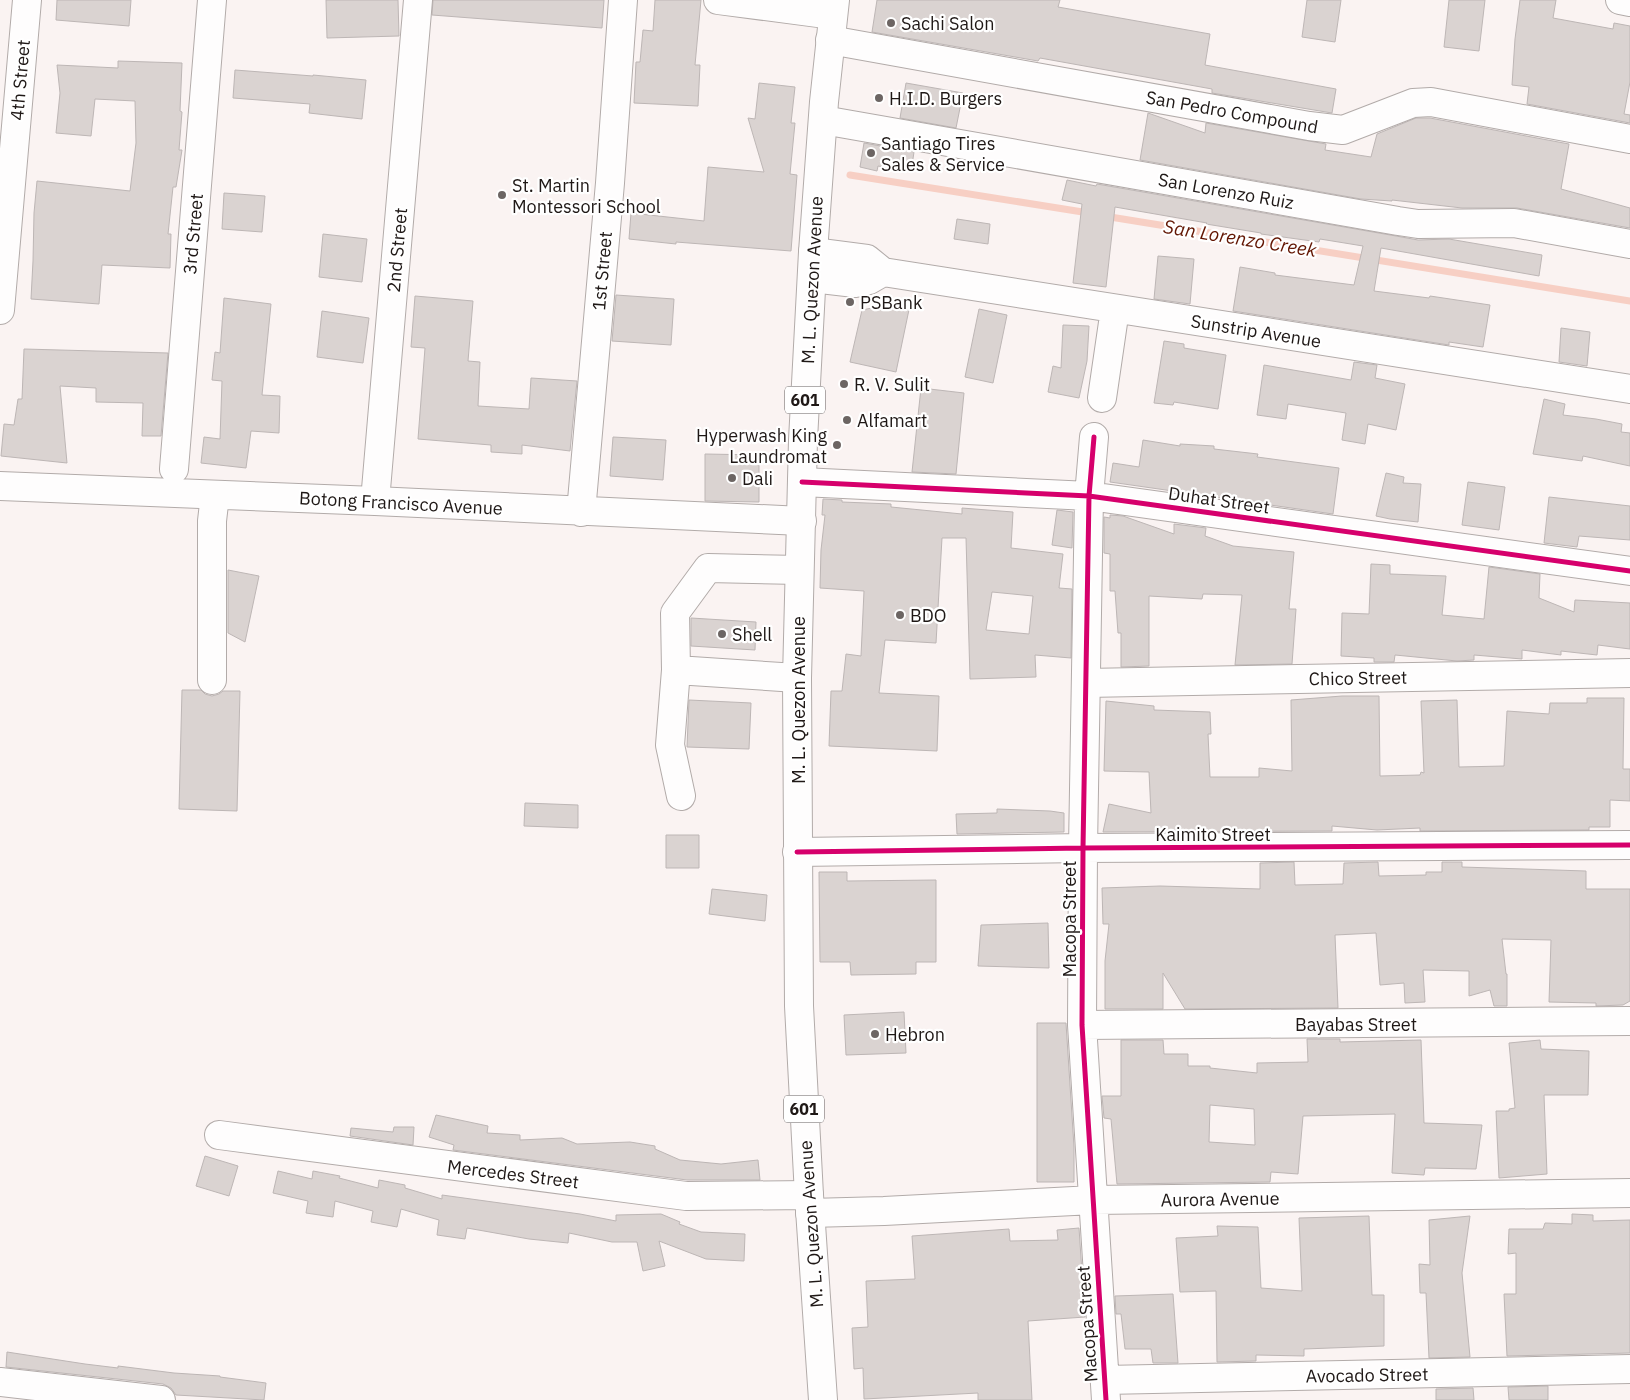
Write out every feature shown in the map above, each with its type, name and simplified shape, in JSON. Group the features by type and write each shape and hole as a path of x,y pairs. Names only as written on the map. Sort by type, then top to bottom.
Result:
{"street":[{"name":"4th Street","path":"0,310 27,0"},
{"name":"3rd Street","path":"174,469 212,0"},
{"name":"2nd Street","path":"375,501 418,0"},
{"name":"1st Street","path":"581,512 609,193 623,0"},
{"name":"San Pedro Compound","path":"718,0 833,18 1309,126 1343,130 1413,103 1431,102 1630,139"},
{"path":"1620,0 1630,2"},
{"name":"M. L. Quezon Avenue","path":"824,1400 809,1204 799,1006 796,678 803,440 823,120 833,18"},
{"name":"San Lorenzo Ruiz","path":"823,120 1398,222 1418,224 1514,224 1630,244"},
{"name":"Sunstrip Avenue","path":"813,265 855,283 869,280 883,272 1630,389"},
{"path":"1102,398 1115,309"},
{"name":"Macopa Street","path":"1094,437 1090,496 1086,683 1082,1026 1105,1390"},
{"name":"Duhat Street","path":"802,482 1090,496 1630,571"},
{"name":"Botong Francisco Avenue","path":"0,486 375,501 802,522"},
{"path":"212,680 212,521 215,495"},
{"path":"681,796 670,745 676,670 675,613 708,568 799,570"},
{"path":"676,670 796,678"},
{"name":"Chico Street","path":"1086,683 1630,673"},
{"name":"Kaimito Street","path":"797,852 1083,848 1630,845"},
{"name":"Bayabas Street","path":"1082,1026 1630,1021"},
{"name":"Mercedes Street","path":"219,1135 686,1196 809,1204"},
{"name":"Aurora Avenue","path":"809,1204 884,1211 1093,1200 1630,1193"},
{"name":"Avocado Street","path":"1105,1390 1630,1369"},
{"path":"0,1382 161,1400"}],"building":[{"path":"57,0 131,0 129,26 56,20"},
{"path":"326,0 398,0 399,36 327,38"},
{"path":"433,0 604,0 602,28 432,15"},
{"path":"655,0 701,0 695,65 700,65 698,106 634,103 636,62 640,62 643,30 653,31"},
{"path":"877,0 1060,0 1058,7 1210,34 1205,65 1336,89 1332,113 1212,93 1212,89 1040,58 1038,61 872,32"},
{"path":"1307,0 1341,0 1335,42 1302,37"},
{"path":"1449,0 1485,0 1479,51 1444,47"},
{"path":"1520,0 1556,0 1553,18 1613,29 1614,23 1630,26 1630,82 1624,114 1630,115 1630,123 1527,104 1529,87 1512,85"},
{"path":"118,61 182,63 180,111 182,112 179,150 182,150 176,187 173,187 168,234 171,234 170,268 102,265 99,304 31,299 37,181 130,191 136,143 135,101 95,99 91,136 56,133 60,93 57,65 118,68"},
{"path":"235,70 366,80 362,119 309,113 310,104 233,98"},
{"path":"759,83 795,87 791,123 795,123 790,174 797,175 791,251 676,242 676,244 629,239 631,213 704,221 708,167 764,172 748,118 755,119"},
{"path":"906,83 963,93 956,128 900,118"},
{"path":"1148,113 1205,133 1206,123 1326,144 1325,150 1371,157 1377,134 1416,118 1430,118 1569,144 1561,189 1630,208 1630,228 1517,208 1462,208 1392,200 1361,199 1140,160"},
{"path":"864,143 914,152 911,172 878,166 877,171 860,167"},
{"path":"1067,180 1418,240 1449,239 1542,255 1539,276 1381,248 1374,291 1429,298 1430,296 1490,305 1483,347 1449,342 1449,345 1233,311 1240,267 1275,273 1275,275 1354,285 1363,246 1320,239 1319,242 1261,234 1115,207 1106,287 1073,283 1082,204 1062,200"},
{"path":"224,193 265,196 262,232 222,229"},
{"path":"957,219 990,224 988,244 954,239"},
{"path":"323,234 367,239 362,282 319,277"},
{"path":"1158,256 1194,259 1190,304 1154,299"},
{"path":"616,295 674,299 671,345 612,341"},
{"path":"415,296 473,301 468,361 480,362 478,406 529,409 531,378 577,381 570,451 522,445 522,454 491,452 491,445 418,439 425,348 411,347"},
{"path":"224,298 271,304 262,395 280,396 279,433 251,431 246,468 201,463 204,437 220,439 222,381 212,380 215,352 220,353"},
{"path":"911,300 896,372 850,362 862,310"},
{"path":"979,309 1007,315 993,383 965,377"},
{"path":"322,311 369,318 363,363 317,357"},
{"path":"1063,325 1089,326 1087,361 1079,398 1048,392 1053,366 1061,368"},
{"path":"1561,328 1590,332 1587,366 1559,362"},
{"path":"1164,341 1184,344 1184,348 1226,355 1218,409 1174,402 1173,405 1154,403"},
{"path":"24,349 168,353 161,436 142,436 143,403 96,402 96,388 60,386 67,463 1,456 4,424 14,425 18,399 22,399"},
{"path":"1354,362 1377,365 1375,378 1405,384 1396,430 1368,424 1365,444 1342,440 1346,413 1288,404 1286,419 1257,415 1264,365 1351,380"},
{"path":"921,388 964,393 956,474 912,472"},
{"path":"1544,399 1565,404 1563,415 1622,424 1621,432 1630,433 1630,466 1583,456 1582,461 1533,454"},
{"path":"613,437 666,440 663,480 610,476"},
{"path":"1143,440 1180,446 1180,444 1214,446 1214,449 1258,454 1257,457 1339,468 1333,514 1110,482 1113,463 1139,467"},
{"name":"Dali","path":"705,454 759,455 759,502 705,501"},
{"path":"1386,473 1404,477 1403,483 1421,484 1418,522 1376,516"},
{"path":"1468,482 1505,487 1499,530 1462,525"},
{"path":"1549,497 1630,506 1630,540 1579,536 1577,547 1544,543"},
{"path":"823,499 842,500 842,502 891,504 891,507 962,514 962,508 1013,512 1011,548 1063,554 1059,588 1072,589 1071,658 1035,655 1036,677 970,679 966,538 942,538 936,643 885,640 879,693 939,696 937,751 829,746 831,691 842,691 846,654 861,656 864,591 820,588 821,550 825,515 822,515","holes":["992,592 1033,596 1029,634 986,630"]},
{"path":"1057,510 1073,512 1072,548 1052,545"},
{"path":"1110,515 1123,516 1174,534 1174,524 1206,528 1205,536 1233,546 1294,552 1289,609 1296,609 1292,664 1235,665 1242,595 1203,594 1202,599 1149,596 1149,666 1121,667 1121,633 1118,633 1115,591 1110,591 1110,554 1104,553 1104,517 1110,518"},
{"path":"1371,564 1390,565 1390,574 1446,576 1442,615 1484,619 1489,567 1540,574 1539,598 1574,612 1575,600 1630,603 1630,649 1598,645 1597,655 1561,651 1561,655 1522,650 1522,659 1474,655 1474,660 1457,661 1395,655 1394,662 1374,662 1374,658 1341,656 1342,613 1369,614"},
{"path":"228,570 259,576 245,642 228,633"},
{"name":"Shell","path":"691,618 756,622 755,650 691,646"},
{"path":"182,690 201,690 205,694 212,696 223,691 240,691 237,811 179,809"},
{"path":"1342,696 1379,696 1380,776 1420,775 1421,772 1424,773 1421,701 1457,700 1459,767 1504,766 1507,711 1549,714 1550,703 1587,703 1587,698 1624,698 1623,769 1630,769 1630,801 1610,800 1610,827 1589,827 1589,830 1420,831 1420,828 1377,830 1332,826 1332,831 1103,832 1109,804 1151,813 1149,772 1104,771 1106,701 1154,706 1154,710 1210,712 1211,734 1208,734 1210,777 1259,777 1259,768 1292,771 1291,700"},
{"path":"689,700 751,703 749,749 687,747"},
{"path":"525,803 578,805 578,828 524,826"},
{"path":"997,809 1064,813 1064,832 957,834 956,814 997,813"},
{"path":"666,835 699,835 699,868 666,868"},
{"path":"1294,862 1295,885 1343,884 1344,863 1378,862 1379,876 1426,875 1426,872 1442,872 1442,862 1462,862 1462,867 1586,871 1586,889 1630,889 1630,1001 1623,1005 1596,1006 1596,1003 1549,1002 1551,940 1502,939 1507,974 1507,1006 1494,1006 1490,990 1469,996 1469,971 1423,970 1425,1002 1405,1003 1404,983 1380,985 1376,933 1335,935 1338,1008 1185,1009 1163,973 1163,1009 1105,1009 1105,961 1109,924 1103,924 1102,888 1160,886 1260,889 1260,863"},
{"path":"819,872 847,872 847,881 936,880 936,962 916,962 916,974 851,975 850,962 820,962"},
{"path":"712,889 767,895 765,921 709,914"},
{"path":"1048,923 1049,968 978,966 981,925"},
{"name":"Hebron","path":"904,1012 906,1053 846,1055 844,1015"},
{"path":"1037,1023 1066,1023 1074,1147 1074,1182 1037,1182"},
{"path":"1307,1039 1340,1039 1340,1042 1421,1040 1424,1123 1482,1125 1476,1169 1425,1168 1424,1175 1392,1173 1395,1114 1303,1116 1298,1174 1271,1172 1270,1182 1117,1184 1111,1119 1104,1118 1102,1096 1121,1096 1121,1040 1163,1040 1164,1054 1188,1054 1188,1066 1210,1066 1210,1068 1257,1073 1257,1063 1308,1062","holes":["1210,1105 1254,1109 1255,1145 1209,1142"]},
{"path":"1540,1040 1541,1049 1589,1051 1588,1095 1544,1095 1547,1174 1499,1178 1496,1111 1509,1111 1509,1109 1515,1108 1509,1043"},
{"path":"436,1115 488,1126 487,1133 520,1135 520,1140 562,1138 577,1144 630,1142 655,1146 655,1149 680,1160 721,1164 758,1160 760,1180 687,1180 453,1150 454,1145 429,1137"},
{"path":"394,1127 414,1127 413,1145 350,1136 351,1128 393,1132"},
{"path":"205,1156 238,1166 229,1196 196,1186"},
{"path":"278,1171 312,1179 313,1171 340,1176 339,1178 378,1188 379,1180 405,1185 405,1188 442,1199 442,1195 580,1214 616,1221 616,1215 661,1214 680,1222 679,1224 701,1232 745,1234 744,1261 706,1259 659,1241 665,1266 643,1271 637,1242 612,1242 569,1233 568,1243 529,1239 467,1228 465,1239 437,1235 439,1220 401,1209 397,1227 371,1222 373,1211 335,1201 333,1217 306,1213 308,1201 273,1193"},
{"path":"1572,1214 1593,1215 1593,1221 1630,1220 1630,1353 1507,1356 1504,1294 1516,1294 1516,1253 1508,1254 1509,1229 1543,1229 1545,1223 1572,1224"},
{"path":"1369,1216 1372,1295 1384,1295 1384,1346 1304,1349 1304,1356 1256,1355 1256,1361 1217,1362 1216,1291 1180,1292 1176,1238 1218,1236 1217,1226 1258,1227 1261,1288 1302,1291 1299,1218"},
{"path":"1470,1216 1462,1273 1470,1357 1429,1358 1426,1293 1420,1293 1419,1264 1430,1265 1429,1220"},
{"path":"1079,1228 1085,1317 1028,1321 1032,1400 978,1400 978,1393 864,1399 863,1368 854,1369 852,1328 868,1327 866,1281 915,1279 912,1236 1009,1229 1010,1241 1058,1240 1057,1230"},
{"path":"1173,1294 1178,1363 1153,1363 1151,1349 1125,1349 1121,1314 1116,1314 1115,1296"},
{"path":"7,1352 118,1368 118,1366 174,1373 220,1376 266,1383 264,1400 176,1395 171,1388 163,1384 6,1367"},
{"path":"1548,1386 1548,1400 1509,1400 1508,1387"},
{"path":"1473,1388 1474,1400 1436,1400 1436,1389"}],"waterway":[{"name":"San Lorenzo Creek","path":"850,175 1089,213"},
{"name":"San Lorenzo Creek","path":"1104,216 1630,301"}],"cycle path":[{"path":"1094,437 1089,496 1082,1025 1106,1400"},
{"path":"802,482 1089,496 1630,571"},
{"path":"797,852 1083,848 1630,845"}],"place":[{"name":"Sachi Salon","path":"891,23"},
{"name":"H.I.D. Burgers","path":"879,98"},
{"name":"Santiago Tires Sales & Service","path":"871,153"},
{"name":"St. Martin Montessori School","path":"502,195"},
{"name":"PSBank","path":"850,302"},
{"name":"R. V. Sulit","path":"844,384"},
{"name":"Alfamart","path":"847,420"},
{"name":"Hyperwash King Laundromat","path":"837,445"},
{"name":"Dali","path":"732,478"},
{"name":"BDO","path":"900,615"},
{"name":"Shell","path":"722,634"},
{"name":"Hebron","path":"875,1034"}]}
